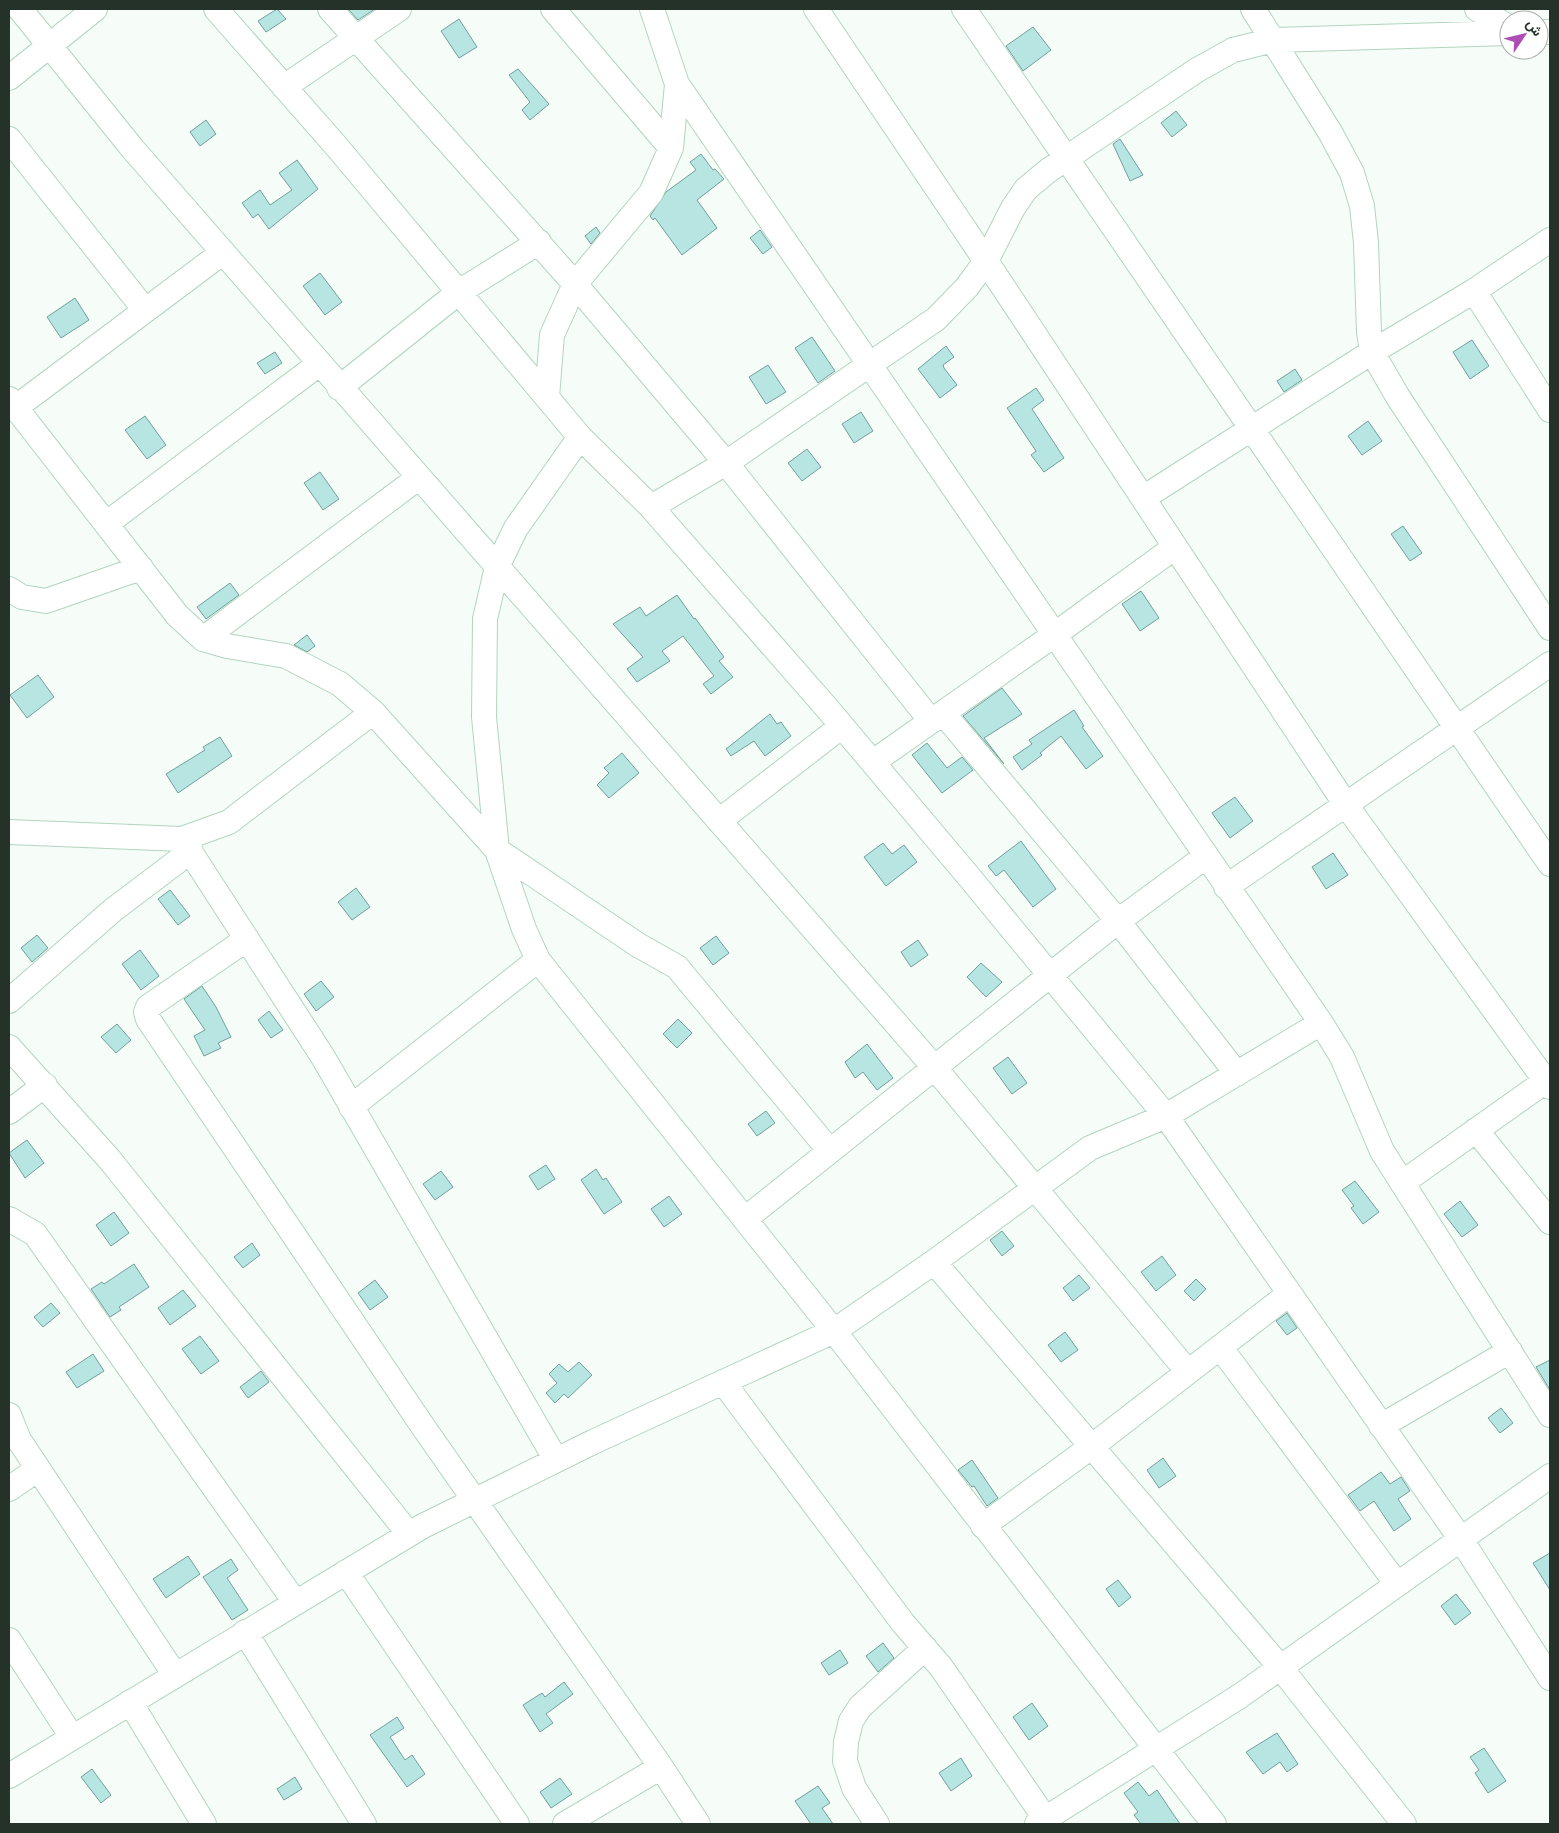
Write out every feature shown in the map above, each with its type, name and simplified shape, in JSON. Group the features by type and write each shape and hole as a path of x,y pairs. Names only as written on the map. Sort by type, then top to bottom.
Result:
{"street":[{"path":"20,9 132,148 222,253 934,1067 1037,1188 1188,1372"},
{"path":"9,78 95,9"},
{"path":"216,9 580,436 650,507 873,762 1166,1116 1460,1538 1550,1678"},
{"path":"330,9 539,242 937,717 1118,921 1237,1074"},
{"path":"284,87 355,37 399,9"},
{"path":"552,9 671,148"},
{"path":"652,9 677,84 1205,857 1321,1023 1342,1057 1382,1151 1550,1415"},
{"path":"816,9 1346,805 1549,1082 1476,1130 1402,1183"},
{"path":"964,9 1065,159 1458,727 1550,864"},
{"path":"1253,9 1330,132 1352,173 1359,198 1366,243 1369,332 1372,352 1398,397 1550,628"},
{"path":"1477,9 1499,21"},
{"path":"650,507 726,463 936,319 967,288 986,262 1026,189 1065,159 1198,70 1233,50 1274,40 1499,33"},
{"path":"547,397 552,335 575,284 651,193 671,148 677,84"},
{"path":"9,138 145,310"},
{"path":"1143,498 1372,352 1474,291 1550,240"},
{"path":"340,388 459,292 539,242"},
{"path":"222,253 145,310 12,403 177,615 203,639 227,646 286,656 340,684 373,712 497,850 638,945 677,967 830,1151"},
{"path":"1474,291 1550,410"},
{"path":"106,524 319,364"},
{"path":"580,436 516,528 497,567 485,619 484,717 497,850 524,928 538,960 834,1331 1155,1750 1214,1824"},
{"path":"203,639 418,478"},
{"path":"873,762 1054,635 1175,547"},
{"path":"9,589 22,597 46,601 141,568"},
{"path":"1226,887 1550,664"},
{"path":"9,1001 187,845 228,822 373,712"},
{"path":"719,821 842,726"},
{"path":"9,832 187,845"},
{"path":"187,845 323,1057 556,1460"},
{"path":"745,1219 1050,974 1205,857"},
{"path":"247,939 148,1007 146,1012 148,1019 474,1500 661,1767 698,1824"},
{"path":"351,1107 538,960"},
{"path":"9,1776 409,1534 556,1460 834,1331 934,1262 1090,1148 1166,1116 1321,1023"},
{"path":"9,1047 45,1085 110,1160 409,1534"},
{"path":"9,1112 45,1085"},
{"path":"1476,1130 1550,1222"},
{"path":"9,1218 35,1234 295,1602"},
{"path":"934,1262 1280,1667 1404,1824"},
{"path":"983,1526 1289,1294"},
{"path":"1220,1347 1397,1584"},
{"path":"1381,1426 1510,1352"},
{"path":"723,1382 903,1623 941,1667 1044,1822 1240,1696 1460,1538 1550,1476"},
{"path":"9,1415 19,1440 175,1675"},
{"path":"9,1489 38,1469"},
{"path":"346,1572 517,1824"},
{"path":"245,1632 364,1824"},
{"path":"9,1640 72,1737"},
{"path":"877,1824 854,1788 845,1761 846,1742 851,1721 860,1707 925,1648"},
{"path":"130,1702 204,1824"},
{"path":"565,1824 661,1767"}],"building":[{"path":"277,9 286,19 266,32 258,21"},
{"path":"348,9 375,9 358,20"},
{"path":"459,19 477,47 459,58 441,31"},
{"path":"1033,27 1051,50 1023,71 1006,46"},
{"path":"518,69 549,104 530,120 522,110 530,102 509,75"},
{"path":"1176,111 1187,125 1172,137 1161,123"},
{"path":"206,120 216,134 200,146 190,132"},
{"path":"1120,139 1143,175 1130,181 1113,144"},
{"path":"701,154 713,170 715,169 724,179 697,200 717,228 682,255 655,218 653,220 650,216 666,192 696,170 690,162"},
{"path":"297,160 318,189 269,229 258,214 253,218 242,203 260,190 270,205 292,190 279,173"},
{"path":"596,227 600,233 591,244 585,236"},
{"path":"760,230 772,247 763,254 750,238"},
{"path":"320,273 342,302 325,315 303,286"},
{"path":"75,298 89,320 61,338 47,317"},
{"path":"812,337 835,371 818,383 795,348"},
{"path":"1472,340 1489,366 1470,379 1453,352"},
{"path":"946,346 954,357 943,365 957,385 940,398 918,369"},
{"path":"275,352 282,363 265,374 257,363"},
{"path":"768,365 786,392 766,404 749,377"},
{"path":"1295,369 1302,380 1284,392 1277,381"},
{"path":"1036,388 1044,400 1032,409 1064,458 1044,472 1031,455 1036,451 1007,408"},
{"path":"861,412 873,431 854,443 842,424"},
{"path":"145,416 166,445 147,459 125,430"},
{"path":"1368,421 1382,441 1362,455 1348,436"},
{"path":"807,449 821,467 802,481 788,463"},
{"path":"320,472 339,499 323,510 304,483"},
{"path":"1403,526 1422,553 1410,561 1391,534"},
{"path":"230,583 239,595 206,619 197,607"},
{"path":"1141,591 1159,618 1140,631 1122,604"},
{"path":"677,595 724,657 719,661 733,677 711,694 703,684 714,676 683,636 662,651 670,661 637,682 627,669 643,657 613,624 640,607 646,616"},
{"path":"307,635 315,646 307,652 294,645"},
{"path":"38,675 54,697 27,718 10,695"},
{"path":"1002,688 1022,714 984,738 1004,764 963,716"},
{"path":"1074,710 1084,726 1082,727 1103,756 1086,769 1061,736 1040,753 1042,755 1022,770 1013,757 1032,744 1029,740"},
{"path":"770,714 777,724 781,722 791,736 765,756 754,741 731,756 726,749"},
{"path":"220,737 232,756 178,793 166,774 205,750 203,747"},
{"path":"927,743 947,768 962,757 973,770 942,793 912,755"},
{"path":"622,753 639,773 609,798 597,785 609,773 604,768"},
{"path":"1235,797 1253,821 1230,838 1212,813"},
{"path":"1021,841 1056,889 1033,907 1004,870 996,876 988,866"},
{"path":"883,843 892,854 904,845 917,862 886,886 864,857"},
{"path":"1333,853 1348,875 1326,889 1312,867"},
{"path":"356,888 370,907 352,920 338,902"},
{"path":"170,890 190,916 178,925 158,899"},
{"path":"37,935 48,948 32,962 21,948"},
{"path":"716,936 729,953 713,965 700,948"},
{"path":"918,940 928,955 911,967 901,952"},
{"path":"140,950 159,976 141,990 122,964"},
{"path":"981,963 1002,982 986,997 967,977"},
{"path":"321,981 334,997 316,1011 304,994"},
{"path":"202,986 216,1007 231,1037 218,1043 221,1048 204,1056 194,1036 205,1030 184,999"},
{"path":"269,1011 283,1030 271,1038 258,1020"},
{"path":"678,1019 692,1033 677,1048 663,1034"},
{"path":"117,1024 131,1040 116,1053 101,1037"},
{"path":"867,1044 893,1078 877,1090 863,1072 855,1078 845,1062"},
{"path":"1008,1057 1027,1083 1012,1094 993,1068"},
{"path":"766,1111 775,1123 757,1136 748,1124"},
{"path":"27,1140 44,1163 25,1178 9,1153"},
{"path":"546,1165 555,1179 538,1190 529,1176"},
{"path":"596,1169 603,1180 606,1178 622,1202 604,1214 581,1180"},
{"path":"441,1171 453,1187 435,1200 423,1184"},
{"path":"1355,1181 1379,1212 1363,1224 1351,1208 1354,1206 1342,1190"},
{"path":"669,1196 682,1214 664,1227 651,1209"},
{"path":"1460,1201 1478,1225 1462,1237 1444,1214"},
{"path":"114,1212 129,1233 111,1246 96,1225"},
{"path":"1002,1231 1014,1246 1002,1256 990,1240"},
{"path":"252,1243 260,1255 243,1268 234,1257"},
{"path":"1162,1256 1176,1275 1156,1291 1141,1272"},
{"path":"134,1264 149,1287 119,1307 121,1310 110,1317 91,1289 102,1282 104,1284"},
{"path":"1079,1275 1090,1288 1073,1301 1063,1288"},
{"path":"1196,1279 1206,1289 1194,1301 1184,1291"},
{"path":"375,1280 388,1297 370,1310 358,1293"},
{"path":"183,1290 196,1306 170,1325 158,1308"},
{"path":"51,1303 60,1313 43,1327 34,1317"},
{"path":"1287,1313 1297,1328 1287,1335 1276,1321"},
{"path":"1065,1332 1078,1350 1061,1362 1048,1345"},
{"path":"200,1336 219,1361 201,1374 182,1349"},
{"path":"93,1354 104,1371 77,1388 66,1372"},
{"path":"1550,1360 1550,1390 1536,1367"},
{"path":"579,1362 592,1375 568,1398 564,1394 555,1403 546,1393 557,1383 549,1374 559,1364 568,1372"},
{"path":"261,1371 269,1382 248,1398 240,1387"},
{"path":"1501,1408 1513,1423 1500,1433 1488,1418"},
{"path":"1163,1458 1176,1476 1159,1488 1147,1470"},
{"path":"972,1460 998,1498 987,1506 974,1486 972,1487 958,1470"},
{"path":"1381,1472 1390,1484 1401,1477 1410,1491 1398,1499 1411,1519 1394,1531 1374,1501 1360,1511 1348,1495"},
{"path":"1550,1553 1550,1590 1533,1563"},
{"path":"188,1556 200,1574 166,1598 153,1579"},
{"path":"231,1559 238,1570 227,1578 248,1610 232,1620 203,1577"},
{"path":"1118,1580 1131,1597 1119,1607 1106,1589"},
{"path":"1456,1594 1471,1613 1455,1625 1441,1606"},
{"path":"883,1643 894,1658 878,1672 866,1656"},
{"path":"840,1650 848,1663 829,1675 821,1663"},
{"path":"564,1682 573,1694 546,1714 553,1723 540,1732 523,1705 542,1693 545,1697"},
{"path":"1032,1703 1048,1726 1029,1740 1013,1717"},
{"path":"397,1717 404,1728 390,1737 405,1760 412,1755 425,1774 407,1787 370,1735"},
{"path":"1277,1733 1298,1764 1287,1772 1280,1762 1263,1774 1246,1752"},
{"path":"1484,1748 1506,1781 1488,1793 1475,1773 1479,1770 1470,1757"},
{"path":"961,1758 972,1776 951,1791 939,1773"},
{"path":"92,1769 111,1795 101,1803 81,1777"},
{"path":"295,1777 302,1789 284,1800 277,1789"},
{"path":"560,1778 572,1794 551,1808 540,1792"},
{"path":"1138,1782 1149,1796 1157,1790 1180,1824 1141,1824 1134,1815 1138,1812 1124,1793"},
{"path":"818,1786 830,1803 822,1808 833,1824 811,1824 795,1801"}]}
